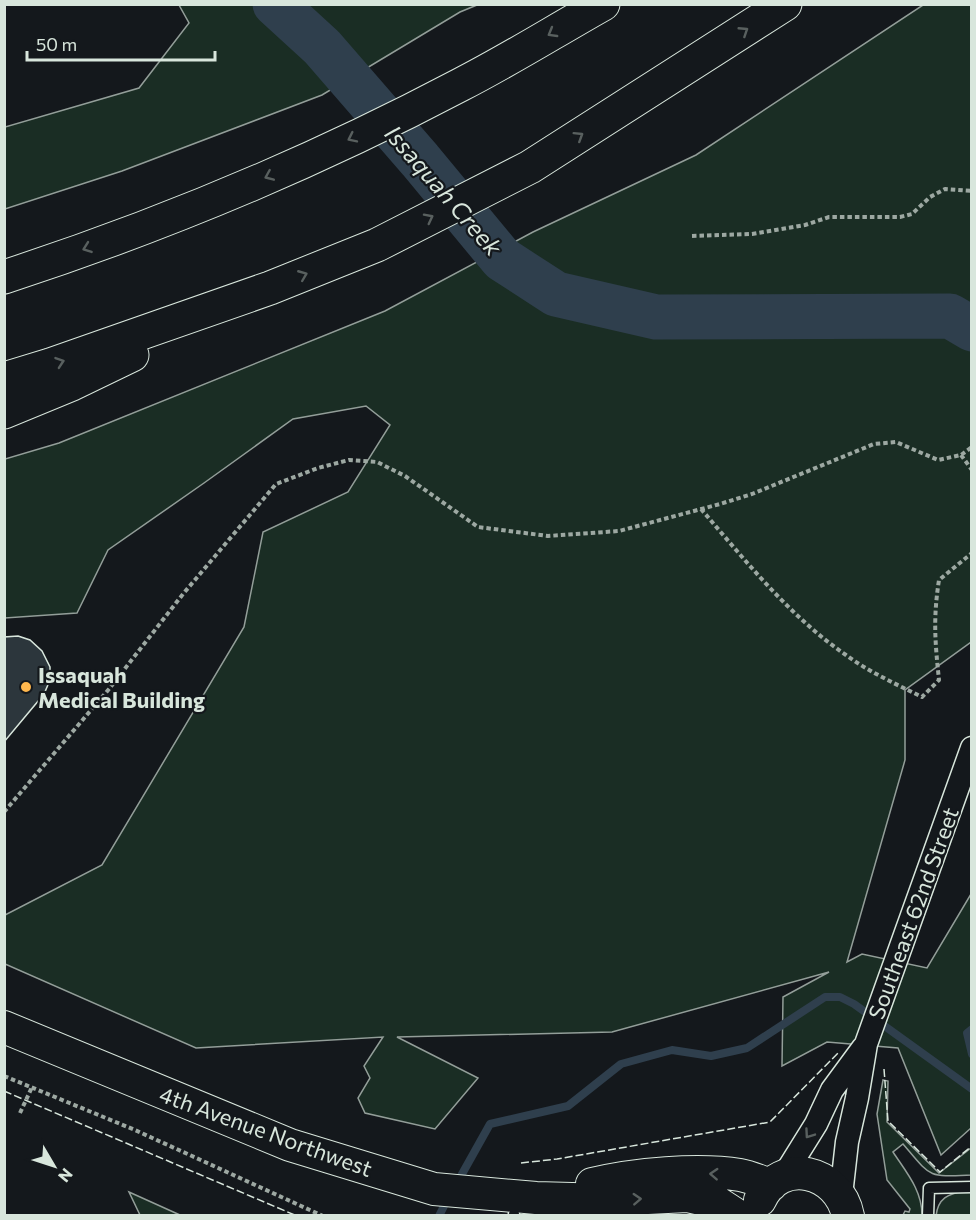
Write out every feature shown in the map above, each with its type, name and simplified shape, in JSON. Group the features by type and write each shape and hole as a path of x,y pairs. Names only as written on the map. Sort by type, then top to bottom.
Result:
{"highway":[{"path":"4,278 184,212 322,153 461,85 603,4"},
{"path":"4,379 270,288 377,245 530,167 785,4"},
{"path":"4,412 72,384 270,288"}],"street":[{"name":"Southeast 62nd Street","path":"848,1208 847,1143 866,1044 972,748"},
{"name":"4th Avenue Northwest","path":"4,1027 271,1137 328,1158 421,1186 513,1207"},
{"name":"Southeast 62nd Street","path":"777,1181 816,1124 832,1090 866,1044"},
{"path":"513,1207 604,1181 652,1174 741,1175 777,1181"},
{"path":"756,1215 762,1195 777,1181 796,1174 809,1174 833,1185 848,1208"},
{"path":"513,1207 687,1196 718,1203 738,1215"}],"lane":[{"path":"928,1215 928,1188 972,1187"}],"path":[{"path":"692,236 752,234 805,225 829,217 900,217 912,214 930,197 945,189 972,191"},
{"path":"4,812 109,689 183,594 276,484 318,468 349,460 377,462 405,476 478,527 548,536 619,531 701,510 752,494 874,444 896,442 939,460 961,455 972,447"},
{"path":"961,455 972,470"},
{"path":"701,510 777,595 823,637 855,661 922,697 939,680 934,639 934,612 939,580 972,553"},
{"path":"4,1076 135,1130 323,1215"},
{"path":"20,1113 32,1087"}],"green space":[{"path":"179,5 477,5 460,12 322,95 122,171 5,209 5,127 139,88 189,23"},
{"path":"923,5 971,5 971,642 905,690 905,760 847,962 862,954 927,968 971,894 971,1128 941,1155 898,1048 827,1042 782,1066 783,997 829,972 612,1032 397,1037 478,1078 435,1129 365,1113 358,1098 370,1078 364,1066 383,1037 196,1048 5,964 5,915 102,865 244,627 263,532 348,492 390,425 366,406 293,419 108,550 77,613 5,618 5,459 59,443 385,311 533,232 696,155"},
{"path":"883,1080 888,1081 887,1122 939,1173 971,1148 971,1175 946,1176 931,1173 903,1144 893,1152 916,1189 922,1215 903,1215 910,1209 887,1180 877,1114"},
{"path":"964,1191 971,1191 971,1215 936,1216 939,1205 945,1198"},
{"path":"129,1192 180,1215 140,1215"}],"building":[{"name":"Issaquah Medical Building","path":"18,636 30,640 42,651 50,667 50,680 44,694 4,742 4,637"}],"waterway":[{"name":"Issaquah Creek","path":"275,4 322,47 502,259 556,294 656,317 950,316 972,329"},
{"path":"457,1183 490,1124 568,1106 621,1064 672,1050 711,1056 747,1048 825,997 840,997 854,1004 972,1089"},
{"path":"972,1029 967,1033 972,1054"},
{"path":"439,1216 448,1198"}],"fence":[{"path":"521,1163 557,1159 770,1122 840,1051"},
{"path":"884,1069 888,1121 940,1172 972,1146"},
{"path":"4,1091 297,1216"}],"place":[{"name":"Issaquah Medical Building","path":"26,687"}]}
